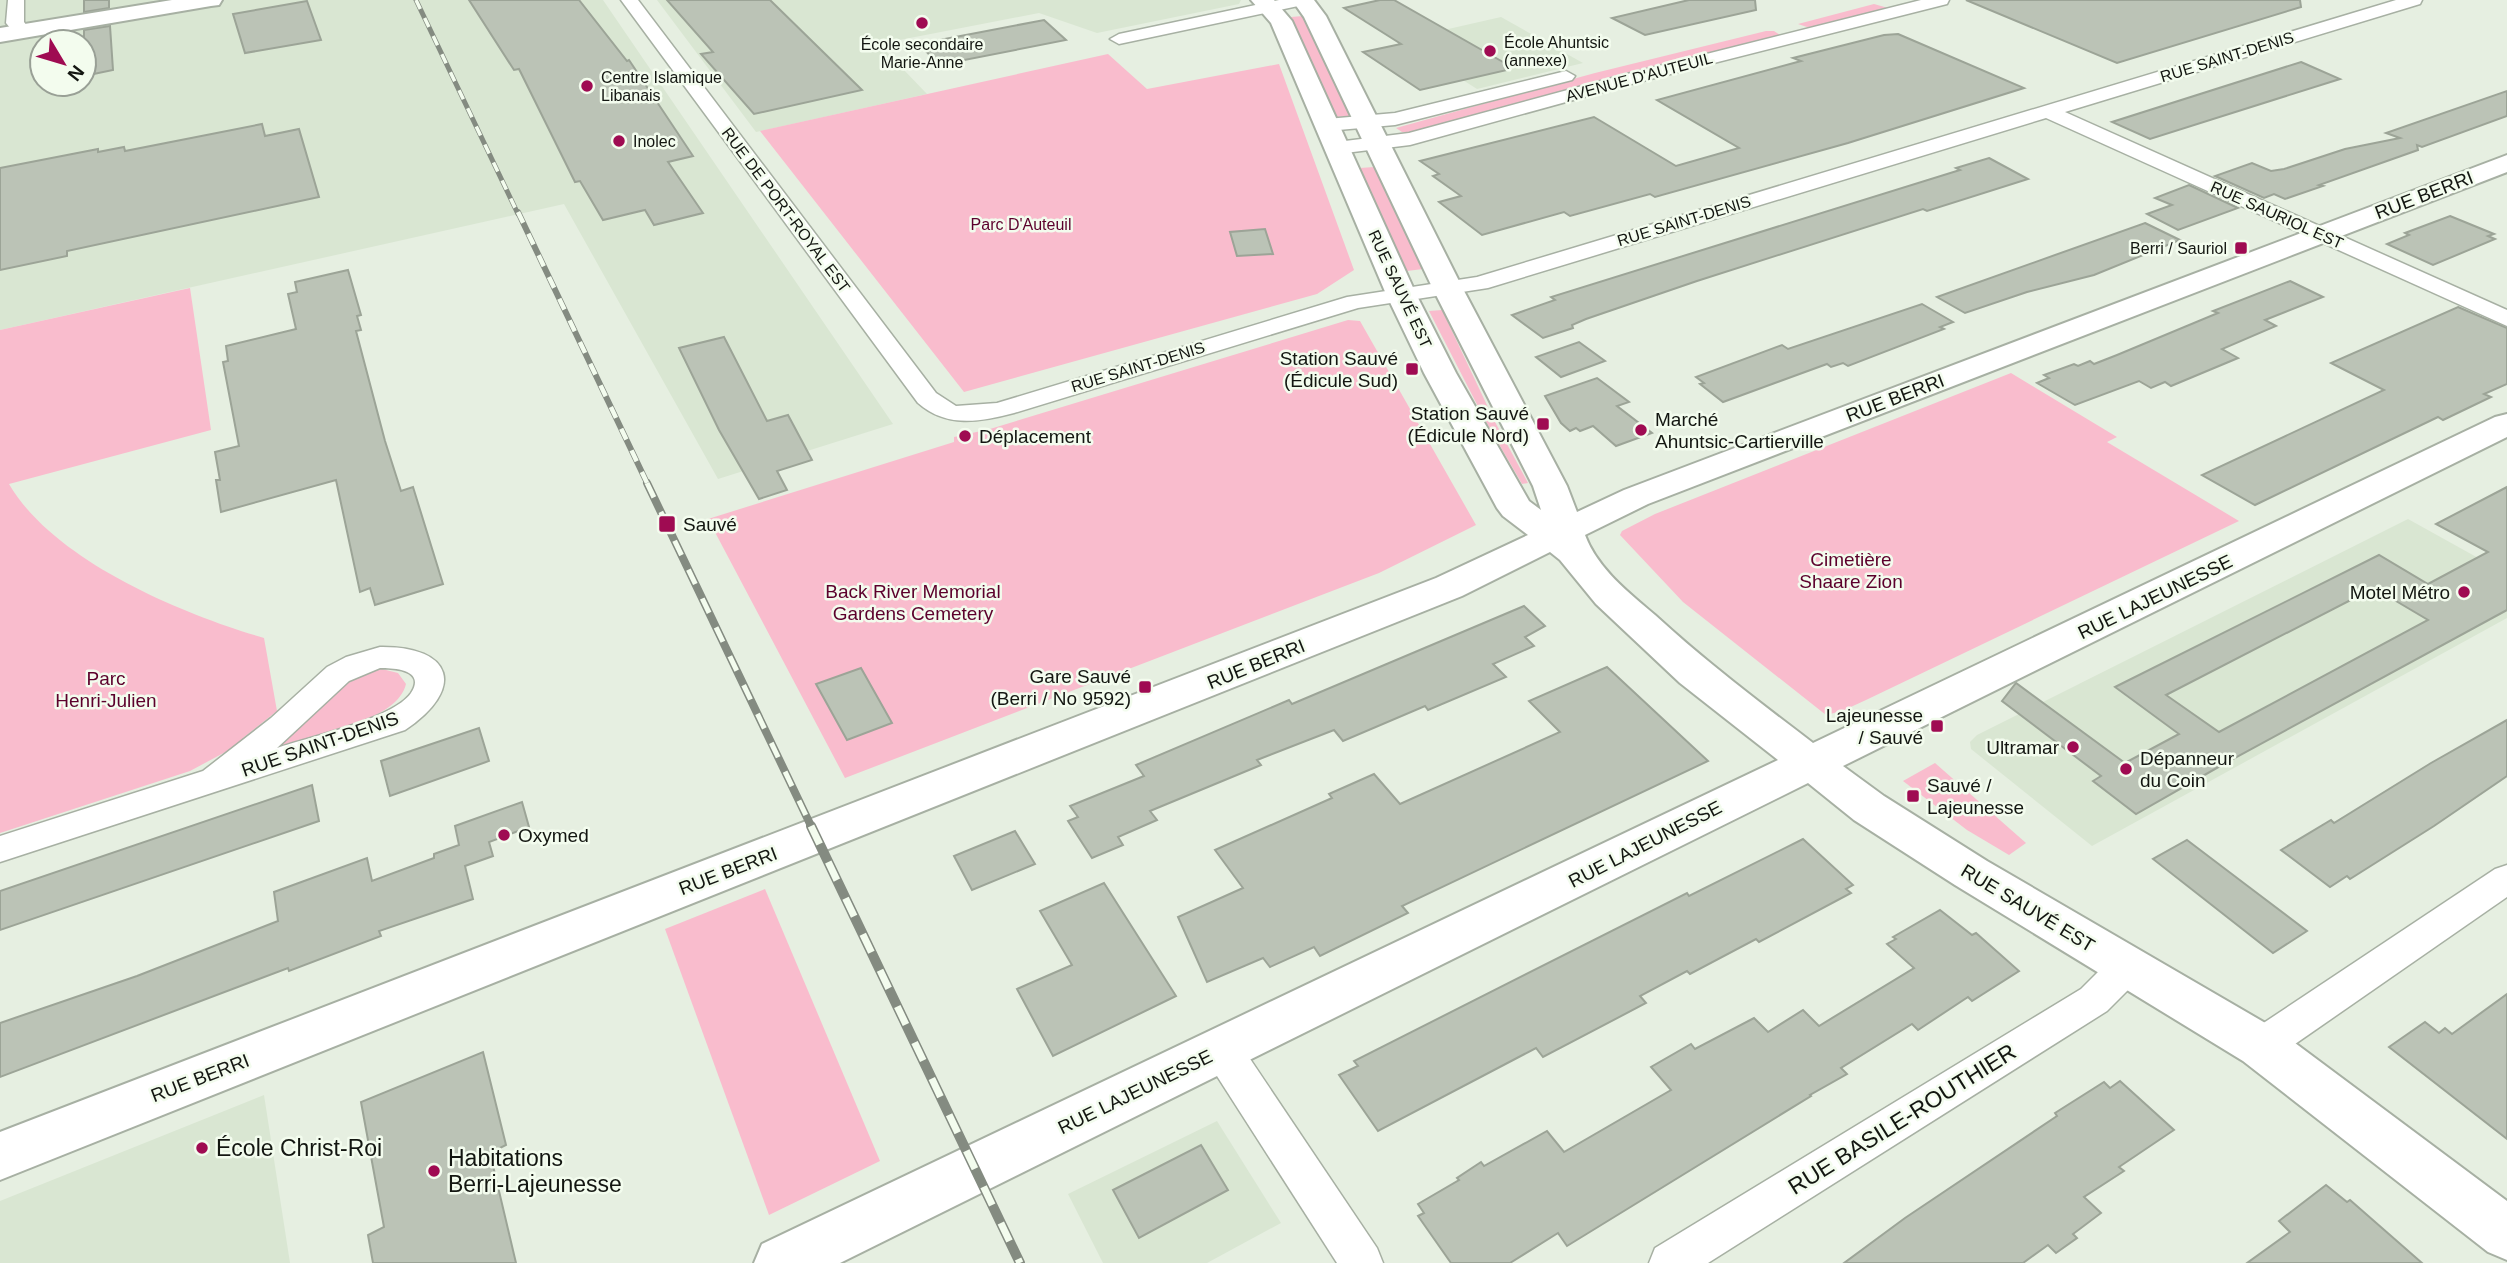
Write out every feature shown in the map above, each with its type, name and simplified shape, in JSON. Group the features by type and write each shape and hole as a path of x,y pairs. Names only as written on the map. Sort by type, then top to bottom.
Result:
{"main road":[{"path":"11,33 211,0"},
{"name":"RUE SAUVÉ EST","path":"1303,0 1315,16 1448,289 1550,486 1564,540"},
{"name":"RUE SAUVÉ EST","path":"1266,4 1281,21 1401,294 1440,373 1515,508 1564,540 1609,595 1653,638 1808,763 1918,841 2261,1046 2507,1234"},
{"name":"RUE BERRI","path":"0,1156 1413,602 1564,540 1636,497 2507,163"},
{"name":"RUE LAJEUNESSE","path":"782,1263 2507,424"}],"street":[{"path":"11,33 15,23 16,0"},
{"name":"RUE DE PORT-ROYAL EST","path":"629,0 927,398 936,407 949,413"},
{"path":"1119,39 1266,4 1303,0"},
{"name":"AVENUE D'AUTEUIL","path":"1648,55 1872,0"},
{"name":"AVENUE D'AUTEUIL","path":"1332,137 1373,133 1410,139 1597,87 1941,0"},
{"name":"RUE SAINT-DENIS","path":"949,413 976,414 1005,408 1355,302 1448,289 1490,280 2414,0"},
{"name":"AVENUE D'AUTEUIL","path":"1373,133 1395,118 1581,72"},
{"name":"RUE SAURIOL EST","path":"2047,111 2507,319"},
{"name":"RUE SAINT-DENIS","path":"0,849 394,722 425,697 430,684 428,672 421,663 401,656 384,656 354,664 328,681 288,722 216,778"},
{"path":"2261,1046 2507,879"},
{"name":"RUE BASILE-ROUTHIER","path":"1670,1263 2094,1000 2127,967"},
{"path":"1222,1050 1362,1263"}],"shaded area":[{"path":"0,0 603,0 893,424 718,479 564,204 0,330"},
{"path":"657,0 1241,0 1239,4 1097,33 1039,13 879,44 927,94 756,132"},
{"name":"École Ahuntsic (annexe)","path":"1501,17 1583,63 1477,89 1400,40"},
{"path":"2408,519 2507,574 2507,618 2092,846 1971,749 1970,742 1977,735"},
{"name":"École Christ-Roi","path":"264,1095 290,1263 0,1263 0,1201"},
{"path":"1217,1121 1281,1223 1207,1263 1103,1263 1068,1194"}],"green space":[{"path":"1874,4 1888,8 1810,28 1798,24"},
{"path":"1303,16 1350,116 1336,117 1291,17"},
{"path":"1774,31 1780,35 1411,132 1402,132 1396,128 1595,73"},
{"name":"Parc D'Auteuil","path":"1108,54 1147,89 1279,64 1354,270 1317,294 964,392 760,131"},
{"path":"1374,167 1423,269 1407,271 1360,168"},
{"name":"Parc Henri-Julien","path":"190,288 211,430 9,484 30,512 56,537 88,560 159,599 231,628 264,638 277,711 243,738 246,741 190,771 0,833 0,330"},
{"path":"1442,310 1494,420 1528,483 1522,484 1485,420 1429,311"},
{"name":"Back River Memorial Gardens Cemetery","path":"1348,320 1360,321 1476,525 1379,573 845,778 708,519 954,442 954,437 990,429"},
{"name":"Cimetière Shaare Zion","path":"2011,373 2117,437 2107,442 2239,521 1866,700 1826,715 1683,602 1620,535 1622,531 1655,514"},
{"path":"382,669 398,673 406,684 400,697 389,707 373,717 337,731 279,746 324,698 337,688 350,679"},
{"path":"1935,763 2026,843 2009,855 1967,830 1903,781"},
{"path":"765,889 880,1161 769,1215 665,929"}],"building":[{"path":"84,0 109,0 109,8 84,12"},
{"path":"469,0 579,0 627,61 629,60 693,156 668,162 703,213 654,225 645,210 603,220 580,181 575,182 519,69 514,70"},
{"path":"667,0 770,0 862,90 754,114 701,54 713,52"},
{"path":"1380,0 1394,0 1510,66 1505,68 1507,70 1420,90 1363,52 1401,44 1344,8"},
{"path":"1689,0 1755,0 1756,10 1645,35 1612,18"},
{"path":"1966,0 2300,0 2301,7 2117,63"},
{"path":"307,1 321,40 245,53 233,14"},
{"path":"1044,20 1066,40 939,65 919,44"},
{"path":"110,26 113,70 98,73 98,28"},
{"path":"1898,34 2024,88 1848,143 1655,197 1650,194 1570,216 1564,212 1482,235 1439,202 1461,196 1433,176 1439,174 1420,161 1594,117 1676,166 1739,148 1657,100 1801,61 1793,58 1884,35"},
{"path":"2301,62 2340,79 2150,139 2112,122"},
{"path":"2507,91 2507,116 2422,147 2417,145 2418,150 2285,199 2274,194 2264,198 2215,176 2252,163 2271,171 2284,169 2345,149 2400,138 2386,133"},
{"path":"262,124 265,136 299,129 319,197 67,251 67,256 0,270 0,168 98,149 98,152 124,147 125,151"},
{"path":"1989,158 2028,179 1927,211 1923,209 1697,281 1586,319 1572,325 1573,328 1543,338 1512,315 1555,300 1551,297 1960,170 1956,168"},
{"path":"2189,185 2238,208 2178,230 2147,214 2172,205 2155,198"},
{"path":"2450,216 2494,234 2488,236 2495,239 2433,265 2387,244 2409,235 2405,233"},
{"path":"2145,223 2180,240 2094,275 2027,292 1965,313 1937,297"},
{"path":"1265,229 1273,254 1237,256 1230,232"},
{"path":"348,270 361,315 357,316 361,330 356,331 385,441 401,491 413,487 443,584 375,605 370,588 360,592 336,480 221,512 216,480 220,480 215,452 239,446 223,362 228,361 226,346 296,329 288,294 297,292 295,282"},
{"path":"2290,281 2323,297 2265,320 2276,326 2222,349 2238,358 2171,386 2165,382 2151,388 2139,381 2075,405 2037,383 2049,378 2044,375 2074,364 2078,366 2090,361 2094,364 2218,313 2213,311"},
{"path":"1922,304 1953,322 1940,327 1944,329 1848,366 1843,363 1831,367 1827,364 1723,402 1700,384 1704,383 1696,377 1782,345 1788,349"},
{"path":"2458,307 2507,328 2507,384 2484,394 2491,397 2443,420 2438,417 2255,505 2202,475 2384,390 2331,363"},
{"path":"724,337 767,421 788,415 812,460 777,471 787,490 759,499 719,430 679,348"},
{"path":"1579,342 1605,361 1561,377 1536,357"},
{"path":"1597,378 1629,402 1617,406 1652,433 1616,446 1593,426 1580,431 1576,428 1570,431 1561,423 1545,396"},
{"path":"2507,487 2507,610 2136,814 2093,781 2101,776 2002,701 2016,683 2125,763 2179,734 2115,687 2379,555 2428,584 2488,552 2436,524","holes":["2374,588 2428,620 2219,732 2166,695"]},
{"path":"1524,606 1545,626 1525,637 1534,646 1493,664 1506,677 1428,710 1425,706 1343,741 1334,730 1257,760 1261,765 1150,811 1157,820 1118,837 1123,845 1092,858 1068,821 1078,817 1070,806 1144,776 1136,765 1289,700 1292,704"},
{"path":"1607,667 1708,761 1402,906 1408,913 1320,956 1314,947 1270,967 1263,958 1207,982 1178,917 1243,888 1215,850 1332,798 1329,794 1374,774 1400,804 1560,732 1529,701"},
{"path":"861,668 892,723 847,740 816,684"},
{"path":"2507,720 2507,776 2350,879 2347,876 2330,887 2281,850 2331,820 2334,823"},
{"path":"479,728 489,761 390,796 381,761"},
{"path":"312,785 319,821 0,930 0,891"},
{"path":"522,802 529,827 489,842 493,856 465,866 473,899 379,931 381,936 289,971 288,968 0,1077 0,1023 137,976 278,921 274,892 367,858 372,881 434,858 434,854 459,845 455,826"},
{"path":"1015,831 1035,864 972,890 954,856"},
{"path":"1803,839 1853,885 1846,889 1851,893 1759,942 1756,939 1690,974 1687,971 1640,996 1646,1003 1543,1057 1536,1048 1378,1131 1339,1075 1358,1066 1354,1061 1687,893 1689,896"},
{"path":"2187,840 2307,931 2273,953 2153,859"},
{"path":"1104,883 1176,996 1053,1056 1017,989 1072,965 1040,911"},
{"path":"1940,910 1972,935 1976,933 2019,971 1972,1001 1968,997 1918,1030 1912,1024 1841,1068 1847,1074 1567,1246 1558,1233 1510,1263 1451,1263 1418,1216 1424,1213 1418,1204 1459,1180 1457,1178 1481,1162 1484,1166 1547,1131 1564,1152 1671,1090 1651,1067 1691,1044 1695,1049 1754,1018 1768,1032 1803,1010 1819,1026 1914,968 1887,944 1896,939 1893,937"},
{"path":"2507,994 2507,1139 2389,1047 2425,1022 2439,1033 2445,1028 2452,1034"},
{"name":"Habitations Berri-Lajeunesse","path":"483,1052 506,1145 490,1153 516,1263 373,1263 368,1235 384,1227 361,1102"},
{"path":"2120,1081 2174,1130 2119,1167 2124,1171 2084,1197 2101,1213 2073,1234 2077,1238 2056,1253 2048,1245 2023,1263 1844,1263 1905,1218 2057,1116 2055,1113 2104,1082 2110,1088"},
{"path":"1201,1145 1228,1190 1139,1238 1113,1190"},
{"path":"2326,1185 2347,1202 2350,1200 2422,1263 2247,1263 2290,1232 2279,1221"}],"railway":[{"path":"416,0 518,214"},
{"path":"518,212 648,485"},
{"path":"647,483 812,828"},
{"path":"811,826 1020,1263"}],"place":[{"name":"École secondaire Marie-Anne","path":"922,23"},
{"name":"École Ahuntsic (annexe)","path":"1490,51"},
{"name":"Centre Islamique Libanais","path":"587,86"},
{"name":"Inolec","path":"619,141"},
{"name":"Berri / Sauriol","path":"2241,248"},
{"name":"Station Sauvé (Édicule Sud)","path":"1412,369"},
{"name":"Station Sauvé (Édicule Nord)","path":"1543,424"},
{"name":"Marché Ahuntsic-Cartierville","path":"1641,430"},
{"name":"Déplacement","path":"965,436"},
{"name":"Sauvé","path":"667,524"},
{"name":"Motel Métro","path":"2464,592"},
{"name":"Gare Sauvé (Berri / No 9592)","path":"1145,687"},
{"name":"Lajeunesse / Sauvé","path":"1937,726"},
{"name":"Ultramar","path":"2073,747"},
{"name":"Dépanneur du Coin","path":"2126,769"},
{"name":"Sauvé / Lajeunesse","path":"1913,796"},
{"name":"Oxymed","path":"504,835"},
{"name":"École Christ-Roi","path":"202,1148"},
{"name":"Habitations Berri-Lajeunesse","path":"434,1171"}]}
